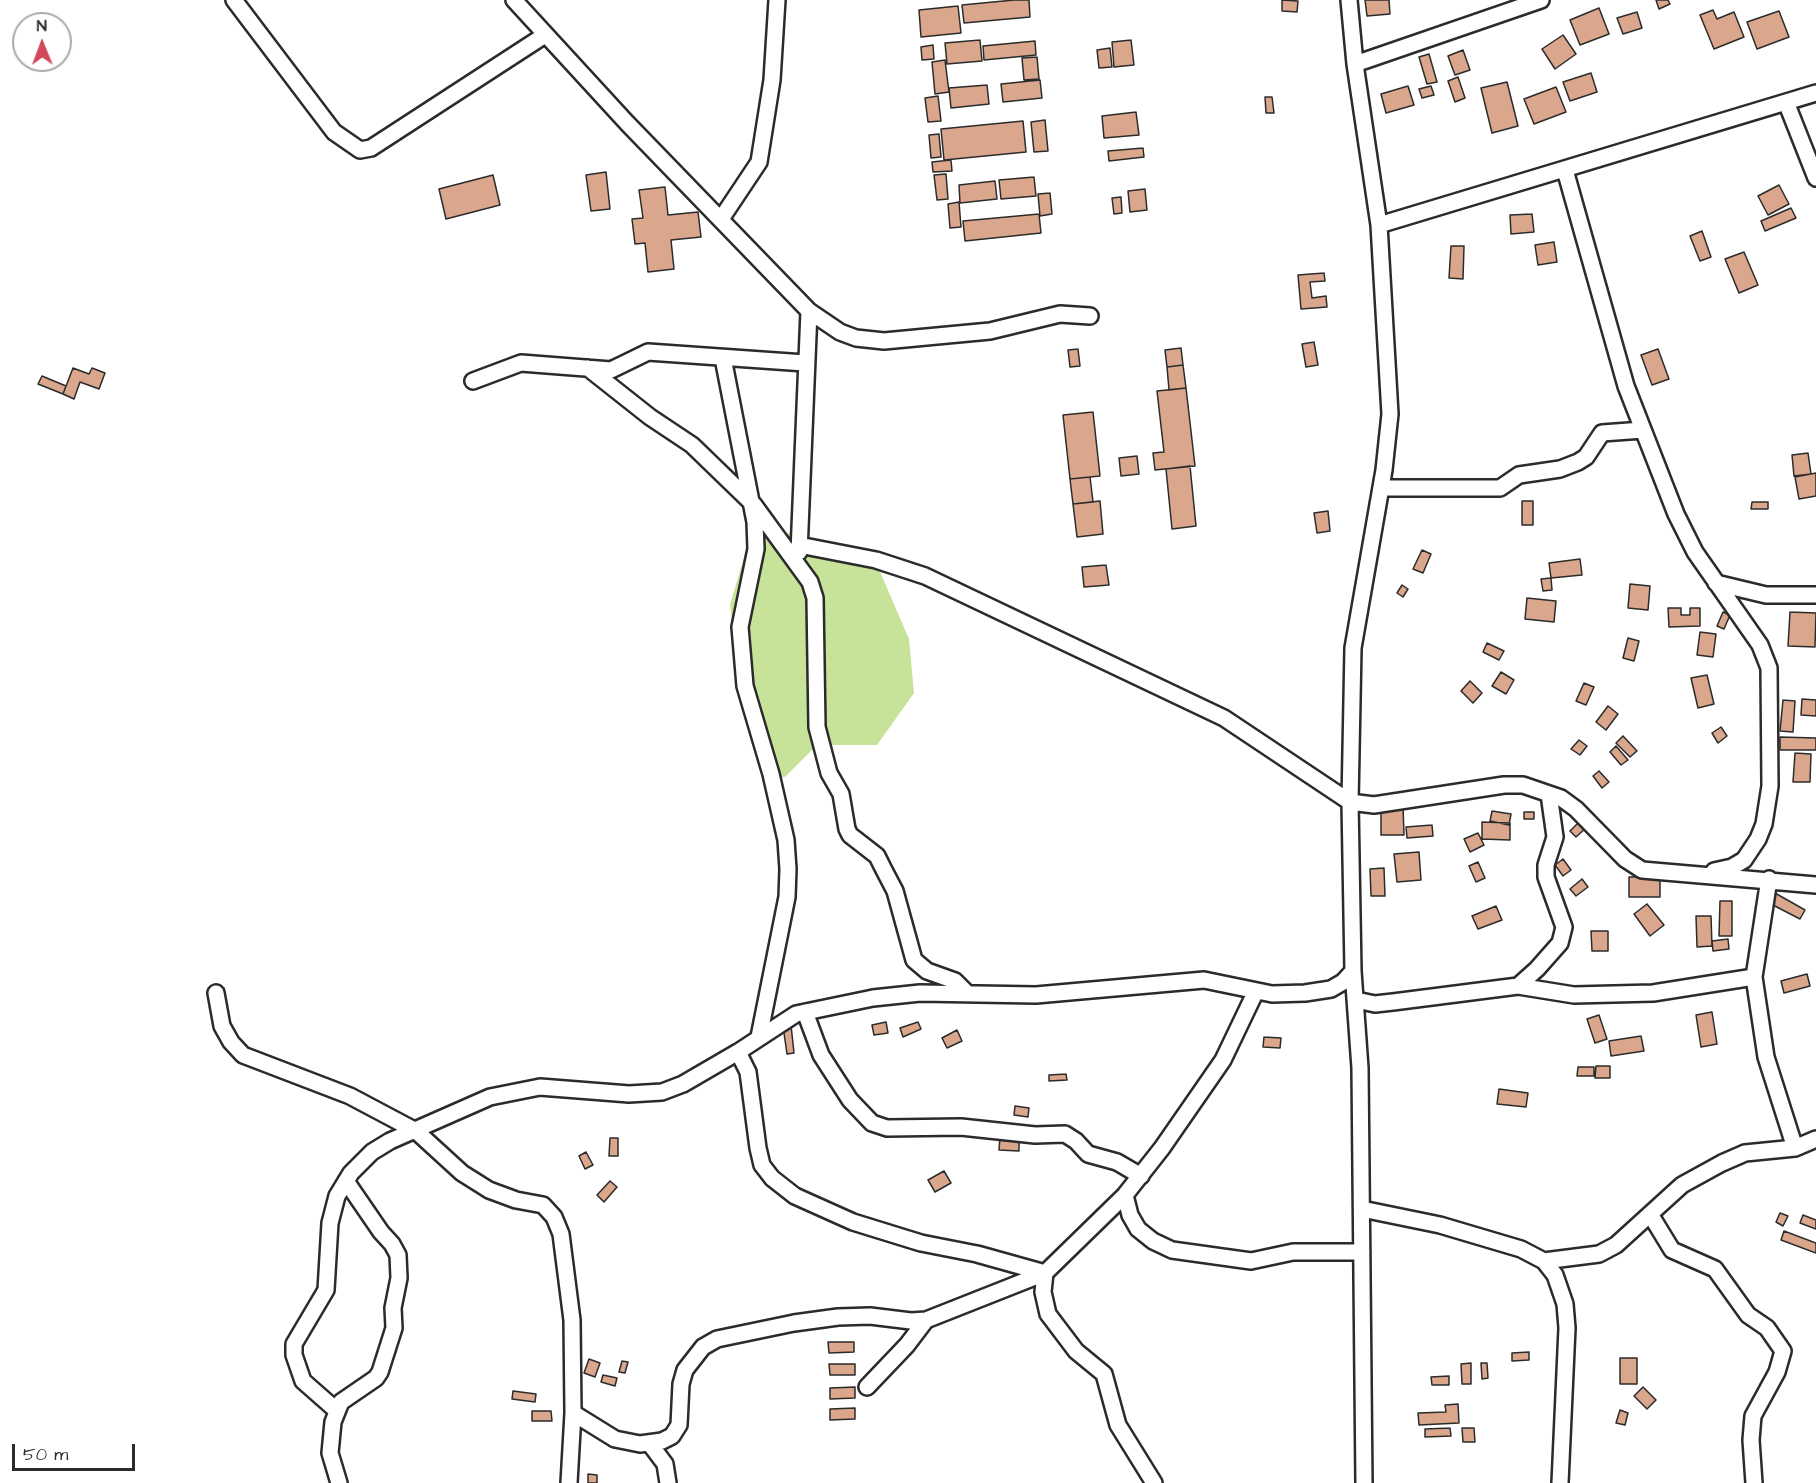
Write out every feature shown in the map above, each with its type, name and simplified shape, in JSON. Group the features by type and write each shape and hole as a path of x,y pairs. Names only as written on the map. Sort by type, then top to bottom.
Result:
{"street":[{"path":"234,0 334,132 360,150 371,148 545,35"},
{"path":"514,0 809,311 840,332 874,341 990,331 1060,314 1090,316"},
{"path":"721,219 759,162 772,80 777,0"},
{"path":"1349,0 1355,64 1379,225 1390,414 1381,488 1353,648 1350,802 1353,971 1356,1000 1362,1209 1364,1483"},
{"path":"1355,64 1541,0"},
{"path":"1379,225 1816,93"},
{"path":"1786,102 1816,178"},
{"path":"1565,170 1626,387 1676,514 1695,552 1760,645 1769,668 1769,794 1761,831 1744,860 1732,867 1697,874"},
{"path":"800,564 805,363 809,311"},
{"path":"473,381 521,363 612,370 648,352 805,363"},
{"path":"723,358 741,457 754,505 756,549 740,627 746,686 771,774 786,840 788,868 787,897 759,1037"},
{"path":"588,368 650,417 692,445 754,505 800,564 810,582 815,598 820,742 829,773 841,794 847,829 877,856 890,880 914,960 927,971 955,981 967,993"},
{"path":"1381,488 1500,488 1519,475 1560,469 1578,462 1586,457 1602,433 1643,430"},
{"path":"799,544 876,560 925,576 1224,718 1350,802 1374,805 1513,784 1549,794 1576,808 1634,866 1650,872 1769,879 1816,885"},
{"path":"1716,583 1766,595 1816,595"},
{"path":"1518,986 1560,943 1564,927 1546,876 1546,865 1555,837 1549,794"},
{"path":"1769,879 1754,977 1766,1057 1795,1148"},
{"path":"336,1410 303,1381 294,1355 294,1344 326,1290 330,1223 337,1196 346,1181 372,1152 390,1141 490,1097 510,1091 540,1087 629,1094 662,1092 683,1084 738,1052 796,1014 873,998 920,993 1036,995 1204,980 1272,994 1320,991 1343,982 1353,971"},
{"path":"1356,1000 1375,1004 1518,986 1575,995 1653,993 1754,977"},
{"path":"867,1387 907,1345 926,1320 940,1312 1045,1273 1125,1195 1223,1060 1256,991"},
{"path":"216,993 222,1026 231,1042 243,1055 350,1096 416,1131 462,1173 489,1190 516,1200 543,1205 554,1217 561,1234 568,1281 573,1355 573,1413 569,1483"},
{"path":"805,1012 821,1055 850,1100 872,1123 886,1128 961,1127 1035,1135 1065,1134 1076,1141 1088,1154 1117,1162 1141,1176"},
{"path":"738,1052 748,1072 762,1165 772,1178 795,1196 853,1222 921,1243 988,1257 1045,1273"},
{"path":"1544,1261 1599,1254 1634,1231 1690,1180 1722,1163 1745,1153 1795,1148 1816,1139"},
{"path":"339,1483 330,1453 336,1410 348,1395 376,1378 380,1372 394,1328 393,1308 399,1278 398,1255 392,1244 381,1232 346,1181"},
{"path":"1125,1195 1130,1215 1138,1229 1153,1241 1172,1250 1251,1261 1293,1252 1362,1252"},
{"path":"1362,1209 1473,1234 1521,1249 1544,1261 1560,1285 1567,1328 1560,1483"},
{"path":"1650,1214 1672,1250 1715,1269 1748,1315 1767,1328 1783,1351 1777,1372 1753,1416 1751,1440 1754,1483"},
{"path":"1045,1273 1043,1292 1048,1314 1076,1350 1104,1374 1118,1425 1154,1483"},
{"path":"573,1413 615,1439 650,1444 662,1441 677,1430 682,1376 692,1358 717,1339 794,1323 838,1317 870,1316 911,1321 926,1320"},
{"path":"650,1444 665,1464 668,1483"}],"green space":[{"path":"797,532 820,547 875,560 909,639 914,693 877,745 817,745 785,777 779,778 742,701 730,605 747,547 761,538"}],"building":[{"path":"1029,0 1030,17 964,23 962,5"},
{"path":"1282,0 1298,1 1297,12 1282,11"},
{"path":"1365,0 1389,0 1390,14 1367,16"},
{"path":"1656,0 1668,0 1670,4 1659,9"},
{"path":"958,6 961,33 921,37 919,10"},
{"path":"1599,8 1609,34 1580,45 1570,20"},
{"path":"1713,10 1717,19 1734,12 1744,37 1714,49 1700,15"},
{"path":"1779,11 1789,37 1757,49 1747,22"},
{"path":"1637,12 1642,28 1623,34 1617,18"},
{"path":"1563,35 1576,54 1555,69 1542,49"},
{"path":"980,40 982,61 947,64 945,43"},
{"path":"1131,40 1134,65 1114,67 1112,42"},
{"path":"1035,41 1036,55 984,60 983,46"},
{"path":"933,45 934,59 922,60 921,47"},
{"path":"1110,48 1112,67 1099,68 1097,50"},
{"path":"1463,50 1470,70 1455,75 1448,56"},
{"path":"1429,54 1437,82 1427,84 1419,57"},
{"path":"1037,57 1039,79 1024,80 1022,58"},
{"path":"945,60 949,92 935,94 932,62"},
{"path":"1591,73 1597,92 1570,101 1563,82"},
{"path":"1458,77 1465,98 1455,102 1448,81"},
{"path":"1040,80 1042,98 1003,102 1001,84"},
{"path":"1507,82 1518,126 1492,133 1481,88"},
{"path":"987,85 989,104 951,108 949,88"},
{"path":"1408,86 1414,105 1386,113 1381,94"},
{"path":"1431,86 1434,95 1422,98 1419,89"},
{"path":"1556,87 1566,112 1534,124 1524,99"},
{"path":"938,96 941,121 928,122 925,98"},
{"path":"1265,97 1272,97 1274,113 1266,113"},
{"path":"1136,112 1139,135 1104,138 1102,116"},
{"path":"1045,120 1048,151 1034,152 1031,122"},
{"path":"1023,121 1026,152 944,160 941,129"},
{"path":"939,134 941,157 931,158 929,135"},
{"path":"1143,148 1144,157 1109,161 1108,151"},
{"path":"951,160 952,171 933,172 932,162"},
{"path":"606,172 610,209 591,211 586,175"},
{"path":"946,174 948,199 937,200 934,175"},
{"path":"493,175 500,205 446,219 439,189"},
{"path":"1034,177 1036,196 1001,199 999,180"},
{"path":"995,181 997,199 960,203 959,185"},
{"path":"1779,185 1789,204 1768,215 1758,196"},
{"path":"665,187 668,215 698,212 701,237 671,240 674,269 648,272 645,243 635,244 632,219 643,218 639,190"},
{"path":"1145,189 1147,210 1130,212 1128,191"},
{"path":"1050,193 1052,214 1040,216 1038,194"},
{"path":"1121,197 1122,213 1114,214 1112,198"},
{"path":"959,202 961,227 950,228 948,204"},
{"path":"1791,208 1796,218 1765,231 1761,221"},
{"path":"1039,214 1041,233 965,241 963,221"},
{"path":"1532,214 1534,232 1511,234 1510,215"},
{"path":"1702,231 1711,257 1700,261 1690,236"},
{"path":"1554,242 1557,262 1538,265 1535,245"},
{"path":"1451,246 1464,246 1463,279 1449,278"},
{"path":"1744,252 1758,285 1739,293 1725,259"},
{"path":"1324,273 1325,281 1310,282 1312,298 1326,296 1327,307 1301,309 1298,275"},
{"path":"1314,342 1318,365 1306,367 1302,344"},
{"path":"1181,348 1183,365 1167,367 1165,350"},
{"path":"1078,349 1080,366 1070,367 1068,350"},
{"path":"1658,349 1669,379 1652,385 1641,355"},
{"path":"1183,365 1186,388 1169,390 1167,367"},
{"path":"73,368 89,374 92,368 105,373 99,389 80,382 74,399 63,394"},
{"path":"42,376 66,386 63,394 38,384"},
{"path":"1186,388 1195,466 1155,470 1153,453 1164,452 1157,391"},
{"path":"1093,412 1100,476 1070,479 1063,415"},
{"path":"1808,453 1811,474 1794,476 1792,455"},
{"path":"1137,456 1139,474 1121,476 1119,458"},
{"path":"1190,466 1196,526 1172,529 1166,469"},
{"path":"1816,473 1816,496 1799,499 1795,477"},
{"path":"1090,477 1093,502 1073,504 1070,479"},
{"path":"1100,501 1103,534 1077,537 1073,504"},
{"path":"1522,501 1533,501 1533,525 1522,525"},
{"path":"1752,502 1768,502 1768,509 1751,509"},
{"path":"1328,511 1330,531 1317,533 1314,513"},
{"path":"1422,550 1431,554 1423,573 1413,569"},
{"path":"1580,559 1582,575 1551,578 1549,563"},
{"path":"1106,565 1109,585 1084,587 1082,567"},
{"path":"1551,578 1552,590 1543,591 1541,579"},
{"path":"1630,584 1650,586 1648,610 1628,608"},
{"path":"1402,585 1408,589 1403,597 1397,593"},
{"path":"1527,598 1556,601 1554,622 1525,619"},
{"path":"1668,608 1681,608 1681,615 1690,615 1690,608 1700,608 1700,626 1669,627"},
{"path":"1723,612 1730,615 1724,629 1717,626"},
{"path":"1790,612 1816,613 1815,647 1788,646"},
{"path":"1700,632 1716,634 1713,657 1697,655"},
{"path":"1628,638 1639,641 1634,661 1623,658"},
{"path":"1487,643 1504,651 1499,660 1483,652"},
{"path":"1501,672 1514,680 1506,694 1492,686"},
{"path":"1707,675 1714,704 1698,708 1691,678"},
{"path":"1470,681 1482,693 1473,703 1461,691"},
{"path":"1584,683 1594,687 1586,705 1576,701"},
{"path":"1802,699 1816,700 1816,716 1801,715"},
{"path":"1783,700 1795,701 1793,732 1780,731"},
{"path":"1608,706 1618,714 1606,730 1596,722"},
{"path":"1721,727 1727,736 1718,743 1712,733"},
{"path":"1623,736 1637,751 1630,757 1616,743"},
{"path":"1780,737 1816,738 1816,750 1780,750"},
{"path":"1579,740 1587,746 1580,755 1571,749"},
{"path":"1616,746 1628,760 1621,765 1610,752"},
{"path":"1795,753 1811,754 1810,782 1793,782"},
{"path":"1599,771 1609,782 1602,788 1593,776"},
{"path":"1381,806 1403,806 1404,835 1381,835"},
{"path":"1492,811 1511,814 1509,825 1490,821"},
{"path":"1524,812 1534,812 1534,819 1524,819"},
{"path":"1581,820 1587,827 1576,837 1570,831"},
{"path":"1482,822 1510,823 1510,840 1482,839"},
{"path":"1432,825 1433,836 1407,838 1406,827"},
{"path":"1478,833 1484,845 1470,852 1464,839"},
{"path":"1419,852 1421,880 1397,882 1394,854"},
{"path":"1563,859 1571,870 1563,876 1555,865"},
{"path":"1478,862 1485,878 1476,882 1469,866"},
{"path":"1384,868 1385,896 1371,896 1370,869"},
{"path":"1660,876 1660,897 1629,897 1629,877"},
{"path":"1582,879 1588,887 1576,896 1570,889"},
{"path":"1775,893 1805,910 1800,919 1769,903"},
{"path":"1720,901 1732,901 1732,936 1719,936"},
{"path":"1647,904 1664,925 1650,936 1634,914"},
{"path":"1496,906 1502,920 1478,929 1472,916"},
{"path":"1696,916 1711,916 1712,946 1697,947"},
{"path":"1591,931 1608,931 1608,951 1592,951"},
{"path":"1728,939 1729,949 1713,951 1712,941"},
{"path":"1807,974 1810,986 1784,993 1781,981"},
{"path":"1712,1012 1717,1044 1701,1047 1696,1015"},
{"path":"1599,1015 1607,1039 1595,1043 1587,1019"},
{"path":"886,1022 888,1033 874,1035 872,1025"},
{"path":"918,1022 921,1029 903,1037 900,1028"},
{"path":"791,1025 794,1053 787,1054 783,1026"},
{"path":"957,1030 962,1041 947,1048 942,1038"},
{"path":"1641,1036 1644,1051 1611,1056 1609,1041"},
{"path":"1264,1037 1281,1038 1280,1048 1263,1047"},
{"path":"1596,1066 1610,1066 1610,1078 1595,1078"},
{"path":"1578,1067 1594,1067 1594,1076 1577,1076"},
{"path":"1066,1074 1067,1080 1049,1081 1049,1075"},
{"path":"1499,1089 1528,1093 1526,1107 1497,1104"},
{"path":"1015,1106 1029,1108 1028,1117 1014,1115"},
{"path":"1000,1137 1019,1137 1019,1151 999,1150"},
{"path":"610,1138 618,1138 618,1156 609,1156"},
{"path":"586,1152 593,1165 585,1169 579,1156"},
{"path":"944,1171 951,1183 935,1192 928,1180"},
{"path":"610,1181 617,1187 604,1202 597,1195"},
{"path":"1780,1213 1788,1216 1783,1226 1776,1222"},
{"path":"1803,1215 1816,1220 1816,1229 1800,1223"},
{"path":"1784,1231 1816,1243 1816,1253 1781,1240"},
{"path":"828,1342 854,1342 854,1352 829,1353"},
{"path":"1529,1352 1529,1360 1512,1361 1512,1353"},
{"path":"1620,1358 1637,1358 1637,1384 1620,1384"},
{"path":"589,1359 600,1363 595,1377 584,1373"},
{"path":"622,1361 628,1362 625,1373 619,1372"},
{"path":"1471,1363 1471,1384 1462,1384 1461,1364"},
{"path":"1481,1363 1487,1363 1488,1378 1482,1379"},
{"path":"829,1364 855,1364 855,1375 830,1375"},
{"path":"603,1375 617,1378 615,1386 601,1382"},
{"path":"1449,1376 1449,1385 1432,1385 1431,1377"},
{"path":"855,1387 855,1398 830,1399 830,1388"},
{"path":"1643,1387 1656,1400 1647,1409 1634,1396"},
{"path":"513,1391 536,1394 535,1402 512,1399"},
{"path":"1458,1404 1459,1423 1419,1425 1418,1413 1446,1412 1445,1405"},
{"path":"855,1408 855,1419 830,1420 830,1409"},
{"path":"1620,1410 1628,1413 1625,1425 1616,1423"},
{"path":"532,1411 551,1411 552,1421 532,1421"},
{"path":"1450,1428 1451,1436 1425,1437 1425,1429"},
{"path":"1462,1428 1474,1428 1475,1442 1463,1442"},
{"path":"588,1474 597,1475 597,1483 588,1483"}]}
